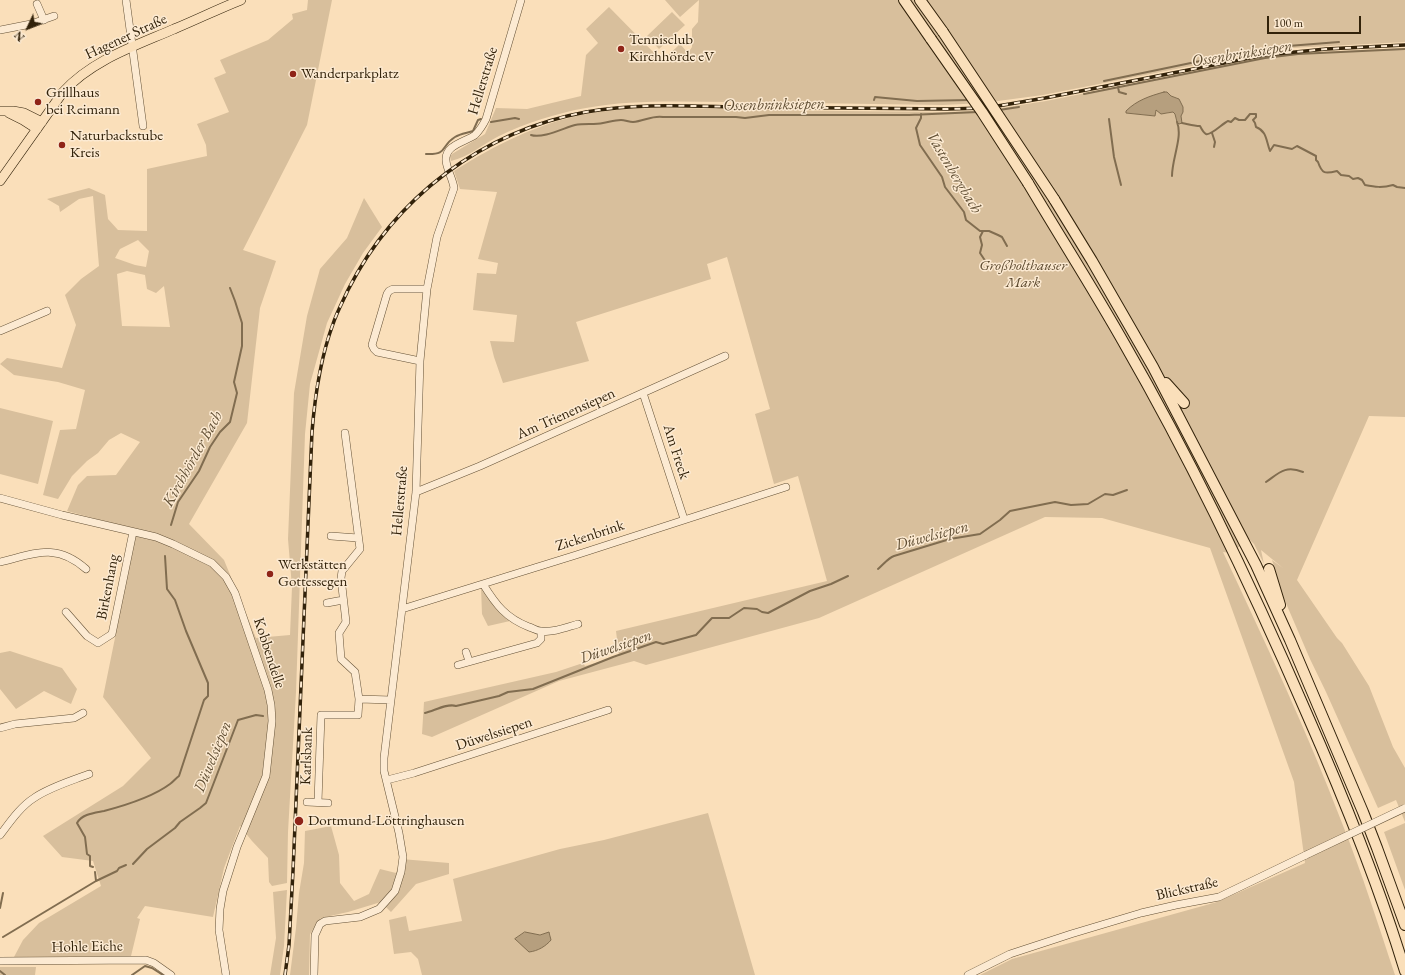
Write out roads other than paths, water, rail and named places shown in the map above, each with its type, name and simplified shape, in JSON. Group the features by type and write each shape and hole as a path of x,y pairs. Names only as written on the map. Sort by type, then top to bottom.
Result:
{"highway":[{"path":"904,0 993,130 1042,206 1125,344 1186,457 1222,529 1288,669 1328,761 1376,886 1405,970"},
{"path":"920,0 943,32 1085,248 1153,367 1235,523 1290,640 1372,833 1405,925"},
{"path":"1125,344 1132,372"},
{"path":"1153,367 1184,403"},
{"path":"1229,557 1253,595"},
{"path":"1269,569 1290,640"}],"main road":[{"name":"Hagener Straße","path":"0,182 63,92 71,83 93,67 133,47 241,0"},
{"path":"3,111 24,113 40,126"}],"street":[{"path":"126,0 143,126"},
{"name":"Hellerstraße","path":"314,975 315,935 320,924 325,921 360,917 372,913 383,905 395,891 398,886 401,872 403,857 399,833 383,766 416,492 420,362 427,289 437,237 454,188 453,180 446,164 446,156 449,150 478,132 486,119 521,0"},
{"path":"37,4 44,20"},
{"path":"0,30 31,24 54,16"},
{"path":"420,362 377,352 372,345 389,291 393,289 427,289"},
{"path":"0,331 47,311"},
{"name":"Am Trienensiepen","path":"416,492 480,466 725,356"},
{"name":"Am Freck","path":"643,393 684,519"},
{"name":"Karlsbank","path":"318,802 322,716 358,715 359,699 355,672 341,659 339,633 346,622 341,578 342,571 360,549 345,433"},
{"name":"Zickenbrink","path":"402,609 576,555 786,487"},
{"name":"Kobbendelle","path":"0,498 156,538 173,544 203,558 222,572 231,584 268,690 272,721 266,776 237,847 224,887 220,909 219,930 226,975"},
{"name":"Birkenhang","path":"66,612 87,636 98,643 112,634 132,532"},
{"path":"330,536 358,538"},
{"path":"0,562 45,551 56,552 68,556 86,568"},
{"path":"483,584 492,600 506,615 519,623 541,631 559,629 578,624"},
{"path":"328,602 343,600"},
{"path":"458,664 537,643 541,639 541,631"},
{"path":"466,652 469,661"},
{"path":"359,699 391,700"},
{"name":"Düwelssiepen","path":"387,780 421,771 608,710"},
{"path":"0,728 15,724 74,718 83,713"},
{"path":"0,835 16,815 33,798 89,774"},
{"name":"Karlsbank","path":"307,802 328,803"},
{"name":"Blickstraße","path":"968,975 1010,954 1071,934 1141,913 1219,897 1405,808"},
{"name":"Hohle Eiche","path":"0,962 146,960 154,963 171,975"}],"waterway":[{"path":"1104,81 1239,53 1288,46 1339,42"},
{"name":"Ossenbrinksiepen","path":"1084,94 1265,58 1298,54 1405,49"},
{"path":"1118,87 1119,92 1126,94"},
{"path":"874,100 875,97 917,101 970,100"},
{"name":"Ossenbrinksiepen","path":"999,110 1019,107"},
{"name":"Ossenbrinksiepen","path":"531,135 541,136 579,124 600,124 619,120 633,122 652,117 745,118 769,115 909,115 978,112"},
{"name":"Vastenbergbach","path":"921,114 921,118 916,128 920,145 942,177 945,187 964,212 966,220 980,231 989,231 1002,237 1007,246"},
{"path":"1182,123 1200,126 1205,133 1208,134 1228,121 1231,122 1235,118 1245,120 1250,114 1256,114 1256,117 1253,120 1256,127 1260,129 1266,137 1270,151 1274,145 1292,149 1297,146 1316,156 1316,160 1324,172 1330,173 1337,171 1341,175 1349,176 1353,179 1358,178 1362,180 1365,185 1379,187 1393,185 1405,188"},
{"name":"Ossenbrinksiepen","path":"491,122 515,118 519,119"},
{"name":"Ossenbrinksiepen","path":"426,154 438,153 450,140 461,134 473,131 478,120 481,119"},
{"path":"1109,119 1114,157 1121,185"},
{"path":"1172,176 1179,134 1177,122"},
{"path":"1212,133 1215,142 1214,147"},
{"path":"983,231 980,237 982,245 980,253 986,262"},
{"name":"Kirchhörder Bach","path":"171,525 178,502 199,471 210,447 220,432 230,422 237,393 234,382 242,346 242,323 230,288"},
{"name":"Düwelsiepen","path":"1266,482 1283,471 1291,469 1303,472"},
{"name":"Düwelsiepen","path":"878,569 894,556 950,539 980,534 1010,511 1055,502 1071,505 1088,504 1105,494 1113,495 1127,490"},
{"name":"Kirchhörder Bach","path":"93,867 90,866 90,856 87,854 85,837 77,823 79,820 89,814 120,806 156,793 179,776 204,700 208,696 208,683 186,631 175,600 167,589 165,556"},
{"name":"Düwelsiepen","path":"425,713 445,706 456,706 499,696 508,692 533,689 613,657 656,642 663,644 696,635 712,618 729,618 744,608 757,609 768,613 810,591 848,576"},
{"name":"Düwelsiepen","path":"133,864 147,849 206,803 238,720 256,715 263,716"},
{"name":"Düwelsiepen","path":"96,881 126,865"},
{"name":"Kirchhörder Bach","path":"3,937 96,881 95,872"},
{"path":"0,908 3,893"},
{"path":"132,975 145,966 152,968 163,975"},
{"path":"0,971 5,975"}],"railway":[{"path":"285,975 289,945 293,871 312,432 321,364 328,337 336,315 367,256 391,226 417,198 446,173 478,152 512,135 548,121 605,109 643,106 947,109 986,108 1265,55 1326,49 1405,45"}],"place":[{"name":"Tennisclub Kirchhörde eV","path":"621,49"},
{"name":"Wanderparkplatz","path":"293,74"},
{"name":"Grillhaus bei Reimann","path":"38,102"},
{"name":"Naturbackstube Kreis","path":"62,145"},
{"name":"Werkstätten Gottessegen","path":"270,574"},
{"name":"Dortmund-Löttringhausen","path":"299,821"}],"park label":[{"name":"Großholthauser Mark","path":"1023,274"}]}
